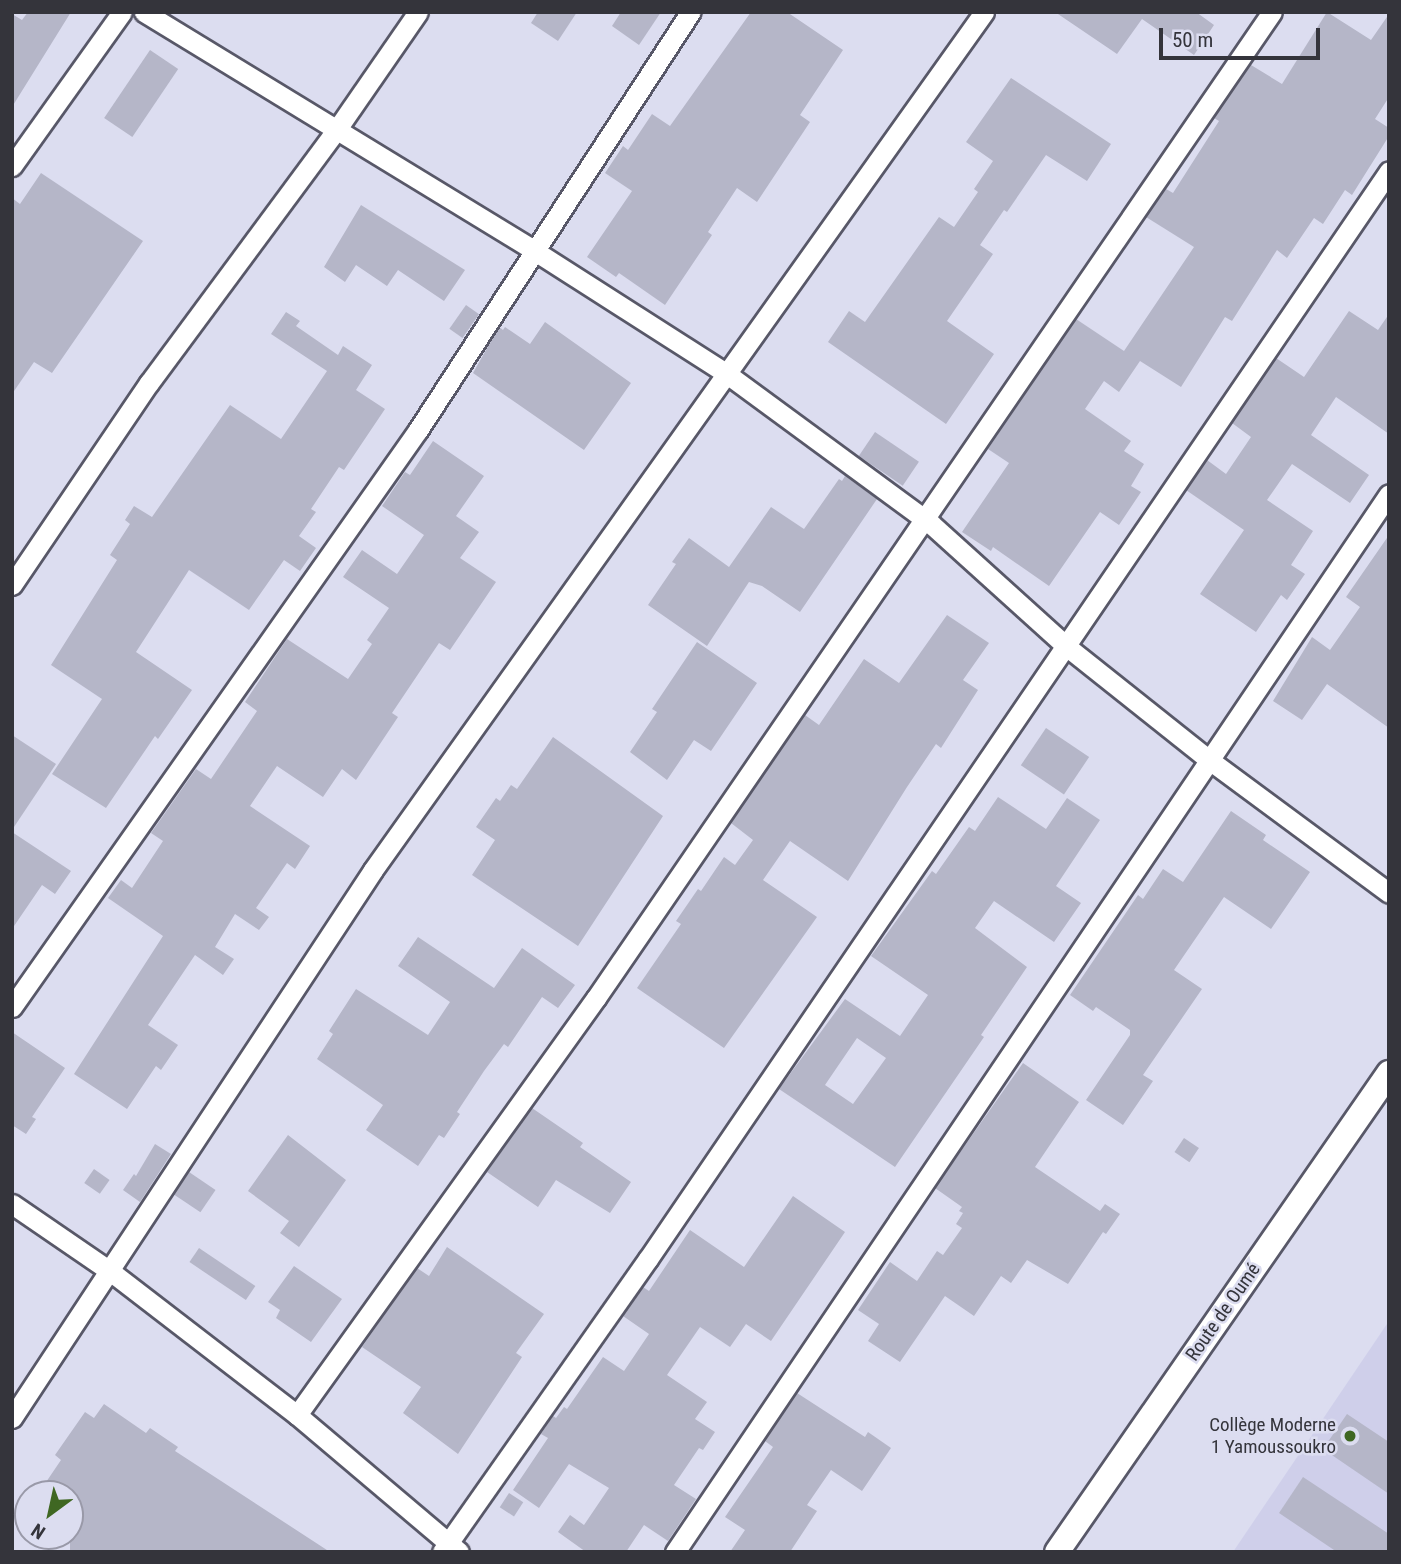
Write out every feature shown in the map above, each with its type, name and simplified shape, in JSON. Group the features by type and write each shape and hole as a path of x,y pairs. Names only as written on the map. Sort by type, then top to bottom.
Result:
{"street":[{"path":"12,166 122,12"},
{"path":"144,12 534,251 727,374 925,520 1066,646 1208,759 1389,893"},
{"path":"12,585 149,383 337,129 418,12"},
{"path":"12,1007 418,430 690,12"},
{"path":"12,1418 373,870 984,12"},
{"path":"297,1415 596,998 1272,12"},
{"path":"12,1204 110,1271 297,1415 450,1549 1389,172"},
{"path":"675,1552 1389,494"},
{"name":"Route de Oumé","path":"1057,1552 1389,1073"}],"shaded area":[{"name":"Collège Moderne 1 Yamoussoukro","path":"1389,1321 1389,1552 1233,1552"}],"building":[{"path":"28,12 71,12 12,107 12,14 22,20"},
{"path":"538,12 577,12 558,41 531,23"},
{"path":"621,12 661,12 639,45 612,26"},
{"path":"751,12 787,12 843,50 800,115 810,122 757,202 737,188 708,232 712,235 665,305 619,273 616,277 587,257 632,191 605,173 623,146 628,150 652,114 670,126"},
{"path":"1055,12 1196,12 1214,25 1194,55 1142,19 1117,54"},
{"path":"1327,12 1371,40 1389,14 1389,97 1375,119 1389,128 1389,136 1352,195 1345,190 1323,224 1314,218 1287,258 1277,250 1232,321 1225,317 1181,387 1140,361 1119,392 1104,381 1085,409 1131,441 1124,451 1144,464 1131,486 1141,492 1119,525 1100,512 1049,586 993,547 991,551 962,532 1009,463 988,449 1076,319 1124,351 1194,247 1146,217 1166,189 1173,193 1219,121 1214,118 1251,65 1282,84"},
{"path":"150,50 178,69 132,137 104,118"},
{"path":"1011,78 1111,144 1087,181 1046,155 1007,212 1004,210 980,245 993,254 947,321 994,354 946,424 828,342 849,311 865,322 939,217 954,227 978,192 974,189 993,161 966,142"},
{"path":"41,173 143,241 52,373 34,362 12,394 12,198 20,204"},
{"path":"361,205 465,270 444,301 398,270 387,286 356,265 345,282 324,267"},
{"path":"466,305 479,314 462,338 449,329"},
{"path":"1349,311 1378,330 1389,314 1389,434 1336,397 1311,435 1369,475 1350,503 1292,464 1267,500 1313,531 1291,565 1305,574 1287,600 1281,595 1256,632 1200,594 1244,530 1186,490 1207,460 1226,474 1251,437 1232,423 1276,358 1304,377"},
{"path":"286,312 300,321 296,326 338,355 343,346 372,365 356,390 385,409 344,470 339,467 311,509 316,512 299,536 316,548 300,571 284,560 249,610 189,570 136,652 192,690 158,739 155,736 106,808 52,774 102,699 51,665 117,560 110,555 130,524 125,520 134,506 152,517 230,405 281,439 327,371 271,334"},
{"path":"545,322 631,383 584,450 473,373 499,327 503,330 505,327 530,344"},
{"path":"875,432 919,462 903,486 859,456"},
{"path":"433,441 484,476 456,516 479,532 460,558 496,582 450,650 439,643 392,713 398,717 356,780 342,769 323,797 277,766 250,806 310,846 295,869 287,863 256,908 269,917 259,930 235,914 215,947 234,959 223,975 195,955 148,1025 178,1045 161,1070 156,1066 127,1109 74,1074 163,936 108,898 121,880 132,888 163,841 151,833 196,769 211,779 257,711 245,702 287,639 348,679 372,644 367,640 389,608 343,577 362,550 397,574 424,535 382,506 405,472 410,475"},
{"path":"845,476 877,499 800,612 762,586 749,582 707,646 648,605 676,564 672,562 689,538 729,567 771,507 804,529 839,479 842,481"},
{"path":"1389,535 1389,728 1327,684 1302,720 1273,701 1312,637 1330,650 1360,607 1346,597"},
{"path":"947,615 989,643 963,680 978,690 941,748 936,744 848,881 790,841 763,880 817,917 724,1048 637,988 681,924 676,921 698,889 701,891 724,857 735,865 753,840 731,823 805,715 819,725 864,659 899,683"},
{"path":"697,642 757,683 711,751 694,740 667,780 630,752 657,712 652,709"},
{"path":"1046,728 1089,757 1064,794 1021,765"},
{"path":"12,735 56,764 12,830"},
{"path":"553,737 663,816 578,946 472,875 495,840 476,827 496,798 500,801 511,785 517,789"},
{"path":"998,797 1046,829 1067,798 1100,820 1056,886 1081,903 1054,942 994,901 975,928 1027,967 981,1035 984,1037 895,1167 779,1089 845,999 900,1036 928,995 871,956 932,871 936,874 969,827 975,831","holes":["857,1038 886,1058 853,1104 825,1085"]},
{"path":"1231,811 1266,835 1263,840 1310,872 1271,929 1224,897 1174,970 1202,989 1143,1075 1153,1081 1123,1125 1086,1100 1130,1035 1130,1030 1096,1007 1093,1011 1070,995 1138,895 1143,899 1163,869 1183,882"},
{"path":"12,832 71,871 55,894 42,885 12,929"},
{"path":"418,937 494,988 522,948 575,985 558,1008 542,997 508,1047 504,1044 484,1071 457,1112 460,1114 444,1138 439,1135 418,1166 366,1130 383,1105 317,1059 333,1034 329,1031 356,989 428,1035 450,1002 398,966"},
{"path":"12,1032 65,1068 32,1117 36,1119 26,1134 12,1125"},
{"path":"1023,1063 1079,1102 1035,1167 1100,1211 1105,1204 1120,1214 1106,1234 1103,1232 1068,1284 1027,1260 1011,1283 1001,1276 974,1316 945,1296 900,1362 868,1341 879,1324 858,1310 890,1262 917,1281 937,1251 943,1255 962,1228 956,1224 963,1213 959,1211 962,1207 935,1188"},
{"path":"532,1108 583,1143 580,1147 631,1182 610,1213 556,1180 538,1207 487,1172"},
{"path":"288,1135 346,1180 299,1247 280,1233 289,1221 248,1191"},
{"path":"1184,1138 1199,1148 1189,1162 1174,1152"},
{"path":"155,1144 171,1154 140,1202 123,1190 134,1174 136,1176"},
{"path":"94,1169 110,1180 100,1194 84,1183"},
{"path":"189,1172 216,1190 200,1212 174,1194"},
{"path":"793,1196 845,1232 771,1341 746,1324 730,1347 700,1327 667,1375 707,1402 695,1419 715,1432 703,1450 699,1448 674,1485 696,1499 668,1541 644,1525 626,1552 586,1552 558,1532 570,1515 584,1525 609,1488 569,1464 539,1508 513,1490 548,1438 541,1434 553,1416 556,1418 564,1407 567,1409 603,1357 624,1371 649,1334 623,1316 643,1287 649,1291 690,1230 744,1267"},
{"path":"447,1247 544,1314 516,1353 522,1357 458,1454 403,1413 421,1387 362,1347 417,1268 429,1276"},
{"path":"199,1248 255,1286 246,1300 189,1262"},
{"path":"294,1266 342,1299 311,1342 276,1318 280,1310 268,1302"},
{"path":"797,1393 865,1437 868,1432 891,1448 862,1491 831,1470 807,1505 817,1511 790,1552 730,1552 745,1530 725,1517 773,1447 765,1441"},
{"path":"104,1404 146,1433 150,1428 178,1447 175,1451 330,1552 70,1552 84,1550 84,1480 47,1480 61,1460 55,1455 85,1412 94,1418"},
{"path":"1347,1414 1389,1442 1389,1494 1323,1449"},
{"path":"1303,1477 1389,1534 1389,1552 1337,1552 1279,1513"},
{"path":"509,1493 523,1502 514,1517 500,1507"}],"place":[{"name":"Collège Moderne 1 Yamoussoukro","path":"1350,1436"}]}
